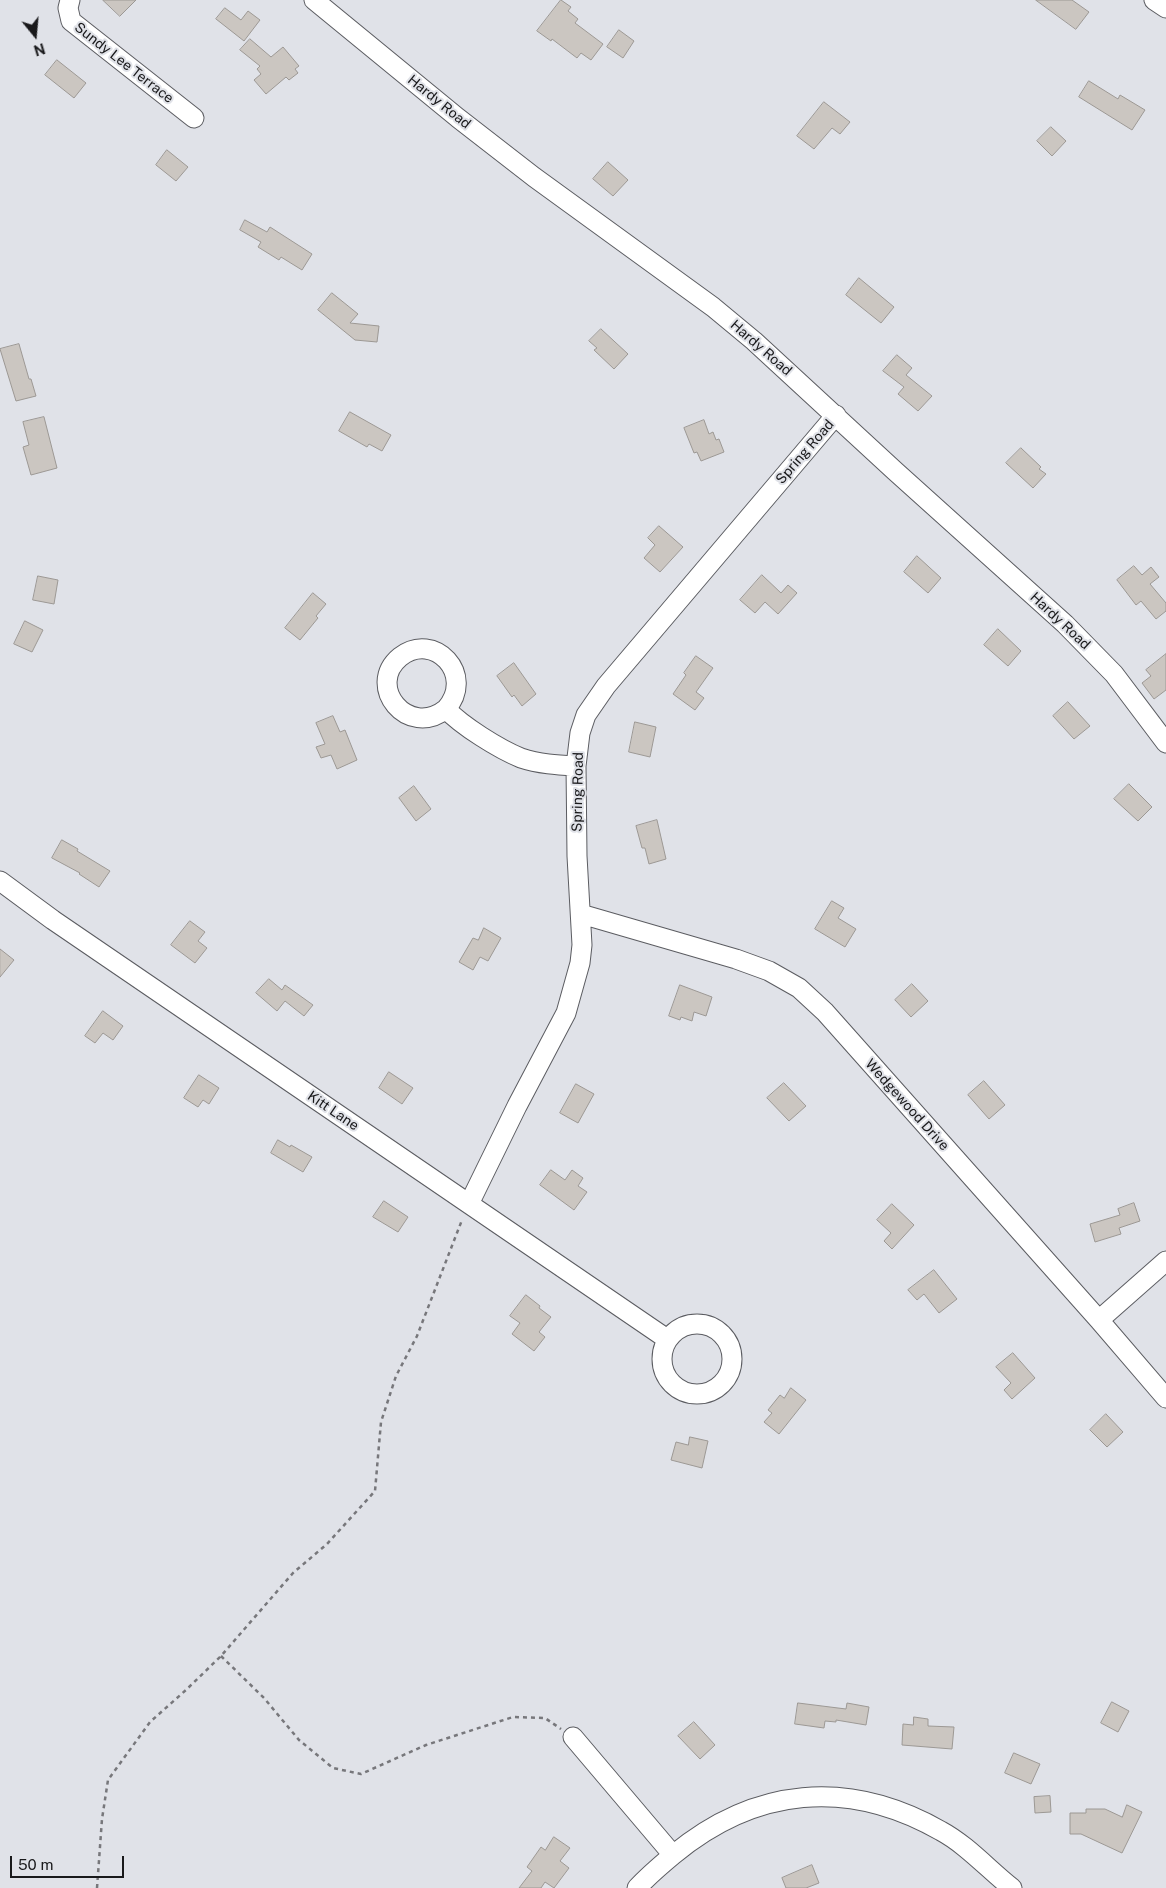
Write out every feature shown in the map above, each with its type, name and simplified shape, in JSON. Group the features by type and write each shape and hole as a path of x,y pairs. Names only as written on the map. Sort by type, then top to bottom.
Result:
{"street":[{"name":"Sundy Lee Terrace","path":"70,0 68,8 71,21 194,118"},
{"name":"Hardy Road","path":"314,0 458,118 540,182 713,307 754,341 895,471 1066,624 1114,674 1166,742"},
{"path":"1154,0 1166,8"},
{"name":"Spring Road","path":"469,1204 517,1106 566,1013 580,963 582,945 576,766 580,733 586,715 596,699 836,416"},
{"path":"446,709 464,726 522,758 545,764 576,766"},
{"name":"Kitt Lane","path":"0,881 53,920 667,1339"},
{"name":"Wedgewood Drive","path":"581,914 736,959 769,971 799,988 825,1012 1166,1398"},
{"path":"1099,1320 1146,1281 1166,1261"},
{"path":"573,1737 673,1855"},
{"path":"637,1888 694,1838 724,1820 756,1806 790,1799 825,1797 860,1800 912,1815 944,1832 1012,1888"}],"path":[{"path":"97,1888 102,1819 108,1780 150,1722 221,1656 293,1573 327,1544 374,1492 381,1422 396,1376 418,1336 469,1204"},
{"path":"221,1656 264,1698 299,1740 333,1768 361,1774 426,1745 513,1716 546,1718 573,1737"}],"building":[{"path":"103,0 136,0 120,16"},
{"path":"561,0 571,7 568,11 578,19 575,23 603,44 591,60 581,53 577,58 552,39 551,41 537,31"},
{"path":"1036,0 1072,0 1089,12 1076,29"},
{"path":"225,8 241,20 248,11 260,20 244,41 216,19"},
{"path":"619,30 634,41 623,58 607,47"},
{"path":"250,39 271,57 283,47 299,66 295,69 298,73 289,80 286,77 266,94 254,80 261,74 257,69 260,66 240,50"},
{"path":"57,60 86,83 74,98 45,75"},
{"path":"1089,81 1118,99 1120,95 1145,110 1132,130 1079,97"},
{"path":"824,102 850,122 840,134 832,128 814,149 797,136"},
{"path":"1051,127 1066,141 1052,156 1037,141"},
{"path":"167,150 188,167 176,181 156,165"},
{"path":"608,162 628,180 613,196 593,179"},
{"path":"245,220 267,232 270,227 312,254 302,270 281,257 279,260 258,247 261,242 240,230"},
{"path":"859,278 894,307 881,323 846,295"},
{"path":"332,293 358,314 350,323 379,326 377,342 355,340 318,310"},
{"path":"601,329 628,354 614,369 594,350 597,348 589,341"},
{"path":"19,344 36,396 16,401 0,349"},
{"path":"897,355 912,368 906,375 932,396 918,411 898,394 904,387 883,371"},
{"path":"350,412 391,435 382,451 369,444 367,447 339,431"},
{"path":"44,417 57,468 31,475 23,447 29,445 23,422"},
{"path":"704,420 709,434 713,432 716,440 719,439 724,452 701,461 697,452 694,453 684,428"},
{"path":"1021,448 1041,467 1039,469 1046,474 1033,488 1006,463"},
{"path":"659,526 683,547 660,572 644,558 655,545 648,538"},
{"path":"917,556 941,578 928,593 904,572"},
{"path":"1134,566 1142,575 1151,567 1159,577 1150,584 1166,603 1166,611 1156,619 1141,601 1136,605 1117,580"},
{"path":"762,575 781,593 788,585 797,593 778,614 765,602 755,613 740,600"},
{"path":"38,576 58,580 54,604 33,600"},
{"path":"313,593 326,604 316,616 318,618 300,640 285,628"},
{"path":"25,621 43,630 32,652 14,644"},
{"path":"998,629 1021,651 1008,666 984,645"},
{"path":"1166,654 1166,690 1154,699 1142,683 1151,676 1146,670"},
{"path":"696,656 713,668 696,692 704,698 695,710 673,694"},
{"path":"514,663 536,694 522,706 514,695 512,697 497,676"},
{"path":"1068,702 1090,726 1074,739 1053,716"},
{"path":"333,716 340,732 345,730 357,760 337,769 331,755 321,758 316,747 325,744 316,723"},
{"path":"635,722 656,727 650,757 629,752"},
{"path":"1129,784 1152,807 1138,821 1114,799"},
{"path":"414,786 431,809 416,821 399,798"},
{"path":"657,820 666,859 649,864 636,826"},
{"path":"62,840 110,871 99,887 80,873 52,858"},
{"path":"832,901 844,908 838,918 856,929 845,947 815,929"},
{"path":"190,921 205,932 198,941 207,948 195,963 171,945"},
{"path":"484,928 501,938 488,961 480,957 473,970 459,962 473,938 478,940"},
{"path":"0,949 14,960 0,977"},
{"path":"269,979 282,990 285,985 313,1005 304,1016 285,1001 277,1011 256,993"},
{"path":"912,984 928,1001 911,1017 895,1000"},
{"path":"680,985 712,997 706,1016 694,1012 692,1021 681,1017 680,1020 669,1016"},
{"path":"103,1011 123,1026 113,1040 103,1033 95,1043 85,1036"},
{"path":"389,1072 413,1088 402,1104 379,1088"},
{"path":"199,1075 219,1088 209,1104 203,1100 198,1107 184,1098"},
{"path":"984,1081 1005,1105 989,1119 968,1095"},
{"path":"784,1083 806,1106 789,1121 767,1098"},
{"path":"576,1084 594,1094 578,1123 560,1113"},
{"path":"278,1140 312,1157 303,1172 271,1153"},
{"path":"551,1170 565,1180 572,1170 583,1178 578,1186 587,1192 574,1210 540,1185"},
{"path":"384,1201 408,1217 398,1232 373,1217"},
{"path":"1134,1203 1140,1221 1119,1228 1121,1234 1095,1242 1090,1224 1120,1215 1118,1209"},
{"path":"892,1204 914,1225 892,1249 884,1241 891,1233 877,1220"},
{"path":"934,1270 957,1299 939,1313 924,1294 917,1300 908,1290"},
{"path":"526,1295 551,1317 539,1332 545,1337 534,1351 512,1334 520,1323 510,1316"},
{"path":"1013,1353 1035,1378 1012,1399 1004,1390 1011,1383 996,1367"},
{"path":"791,1388 806,1400 779,1434 764,1422 772,1413 768,1410 780,1395 784,1398"},
{"path":"1106,1414 1123,1432 1107,1447 1090,1430"},
{"path":"690,1437 708,1441 702,1468 671,1460 676,1442 688,1445"},
{"path":"1112,1702 1129,1711 1118,1732 1101,1723"},
{"path":"798,1703 846,1709 847,1703 869,1707 866,1725 836,1720 836,1722 825,1721 824,1728 795,1724"},
{"path":"914,1717 928,1719 928,1726 954,1727 952,1749 902,1745 903,1724 913,1725"},
{"path":"694,1722 715,1745 700,1759 678,1736"},
{"path":"1014,1753 1040,1764 1031,1784 1005,1773"},
{"path":"1050,1796 1051,1812 1035,1813 1034,1797"},
{"path":"1127,1805 1142,1812 1122,1853 1081,1834 1070,1834 1070,1813 1086,1813 1086,1809 1105,1809 1122,1817"},
{"path":"554,1837 570,1848 560,1861 569,1868 554,1888 545,1882 541,1888 519,1888 532,1871 527,1867 541,1847 545,1850"},
{"path":"812,1865 819,1883 806,1888 786,1888 782,1878"}]}
